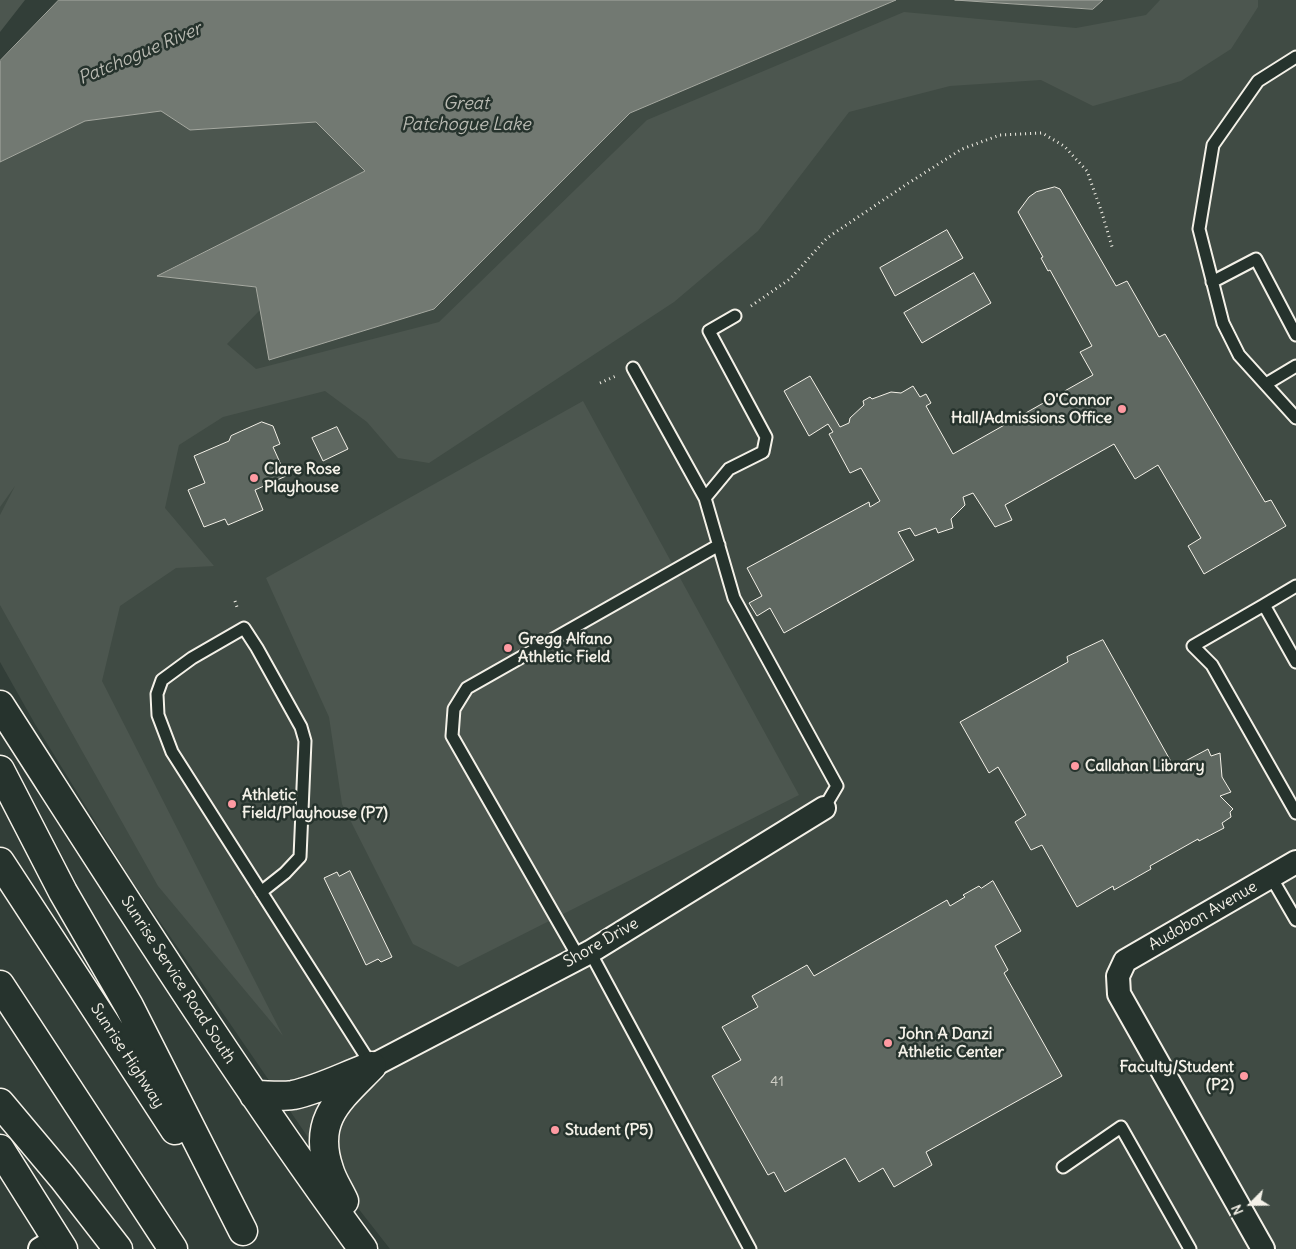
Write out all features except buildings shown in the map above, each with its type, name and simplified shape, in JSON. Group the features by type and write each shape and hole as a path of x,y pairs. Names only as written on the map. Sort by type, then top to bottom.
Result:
{"main road":[{"name":"Sunrise Service Road South","path":"0,705 154,946 362,1249"},
{"path":"0,770 63,892 129,1006 250,1240"},
{"name":"Sunrise Highway","path":"0,862 137,1072 250,1240"},
{"path":"0,985 173,1249"},
{"path":"254,1094 275,1096 306,1092 372,1066"},
{"path":"368,1249 329,1171 322,1141 325,1126 339,1100 372,1066"},
{"path":"0,1103 63,1178 118,1249"},
{"path":"0,1149 53,1246"}],"street":[{"name":"Shore Drive","path":"372,1066 585,955 824,808"},
{"name":"Audobon Avenue","path":"1263,1249 1119,994 1118,976 1125,961 1296,862"}],"lane":[{"path":"1296,57 1258,81 1213,145 1199,229 1223,323 1239,355 1296,418"},
{"path":"1212,282 1256,259 1296,335"},
{"path":"705,498 729,469 763,452 766,437 709,331 735,316"},
{"path":"1266,384 1296,366"},
{"path":"633,368 705,498 734,598 837,786 824,808"},
{"path":"719,544 467,688 454,709 452,736 585,955 750,1249"},
{"path":"1296,586 1193,646 1212,665 1296,813"},
{"path":"1264,604 1296,662"},
{"path":"261,892 285,873 300,857 305,741 301,727 244,628 192,658 162,680 157,694 158,715 172,752 261,892 372,1066"},
{"path":"1271,877 1296,920"},
{"path":"1063,1167 1121,1126 1190,1249"}],"path":[{"path":"735,316 790,279 827,238 906,184 962,149 1000,135 1042,133 1064,146 1087,170 1112,250"}],"shaded area":[{"path":"0,0 25,0 0,32"},
{"path":"896,0 955,0 1093,9 1103,0 1296,0 1296,1249 390,1249 347,1194 130,878 35,724 0,662 0,393 256,287 269,360 434,309 630,113"},
{"path":"1160,0 1258,0 1258,7 1231,49 1181,81 1093,106 1041,80 950,86 849,112 758,231 674,302 429,463 398,458 367,422 325,391 223,417 179,445 165,508 214,566 176,568 120,606 102,681 283,1036 158,886 0,605 0,515 15,486 0,507 0,162 85,121 161,111 190,130 316,122 366,171 158,275 256,287 260,310 227,344 256,369 439,322 647,120 904,12 1076,28 1146,15"},
{"name":"Gregg Alfano Athletic Field","path":"583,401 799,795 458,967 413,944 342,804 329,717 266,578"}],"water":[{"name":"Great Patchogue Lake","path":"59,0 896,0 630,113 434,309 269,360 256,287 157,276 365,171 316,122 190,130 161,111 85,121 0,162 0,61"},
{"path":"955,0 1103,0 1093,9"}],"place":[{"name":"O'Connor Hall/Admissions Office","path":"1122,409"},
{"name":"Clare Rose Playhouse","path":"254,478"},
{"name":"Gregg Alfano Athletic Field","path":"508,648"},
{"name":"Callahan Library","path":"1075,766"},
{"name":"Athletic Field/Playhouse (P7)","path":"232,804"},
{"name":"John A Danzi Athletic Center","path":"888,1043"},
{"name":"Faculty/Student (P2)","path":"1244,1076"},
{"name":"Student (P5)","path":"555,1130"}],"water label":[{"name":"Patchogue River","path":"140,54"}]}
